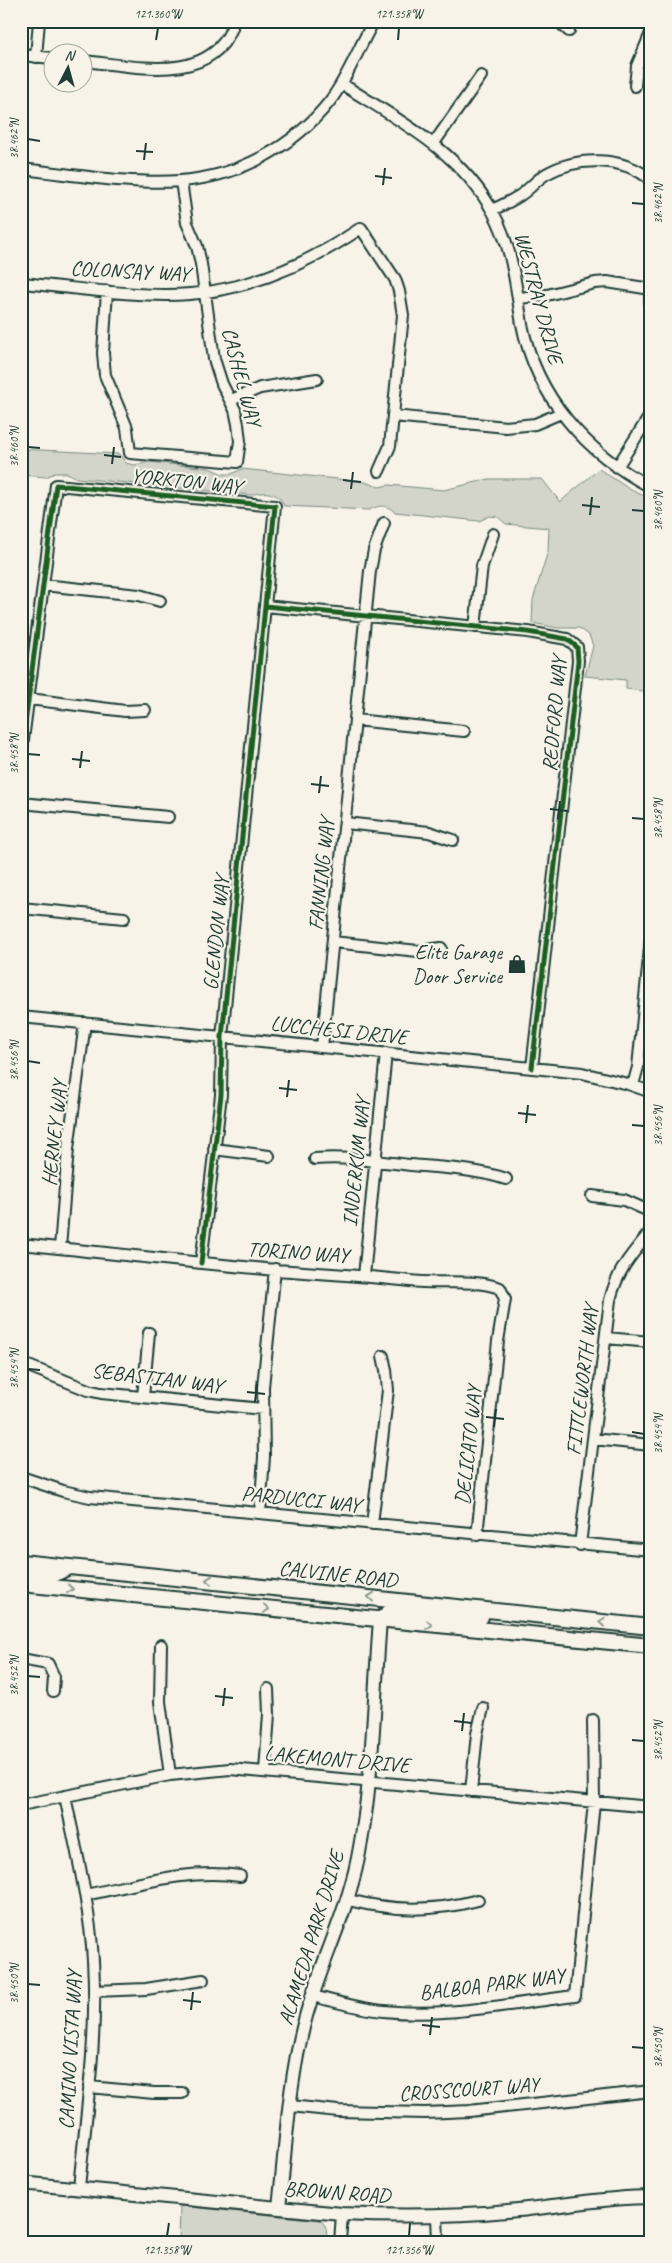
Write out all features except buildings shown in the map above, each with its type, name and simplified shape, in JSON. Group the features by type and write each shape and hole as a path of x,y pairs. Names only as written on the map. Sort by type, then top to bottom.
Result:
{"main road":[{"name":"CALVINE ROAD","path":"21,1562 651,1627"},
{"path":"21,1574 50,1577 70,1566"},
{"name":"CALVINE ROAD","path":"21,1584 651,1646"},
{"path":"380,1620 392,1610 480,1618 510,1612"}],"street":[{"path":"36,56 39,21"},
{"path":"21,169 142,181 181,181 220,174 241,167 280,147 315,118 342,84 374,21"},
{"path":"558,21 569,31"},
{"path":"92,62 162,68 190,65 214,54 222,47 232,28"},
{"path":"635,86 637,66 650,37"},
{"path":"21,55 42,57"},
{"path":"434,143 481,76"},
{"name":"WESTRAY DRIVE","path":"342,84 434,143 465,172 492,210 511,256 522,325 529,350 538,372 561,413 583,439 617,467 651,487"},
{"path":"492,210 519,196 545,174 582,162 614,163 629,167 651,180"},
{"name":"CASHEL WAY","path":"107,291 103,353 105,375 127,428 130,453 237,462 240,441 238,424 231,400 222,384 214,359 200,256 183,209 181,181"},
{"name":"COLONSAY WAY","path":"21,283 167,295 204,292 259,281 286,271 331,248 361,228 395,279 402,303 403,316 393,416"},
{"path":"519,298 547,295 595,283 607,282 650,289 651,332"},
{"path":"231,400 260,388 317,379"},
{"path":"379,471 390,446 393,416 506,427 535,424 561,413"},
{"path":"617,467 651,414"},
{"name":"YORKTON WAY","path":"21,755 25,699 56,485 275,506 265,606"},
{"name":"FANNING WAY","path":"322,1047 365,616 374,550 384,523"},
{"path":"475,627 482,566 493,534"},
{"path":"43,585 139,594 160,600"},
{"name":"REDFORD WAY","path":"265,606 528,632 567,640 577,647 578,661 532,1068"},
{"name":"GLENDON WAY","path":"201,1263 220,1095 222,1037 265,606"},
{"path":"25,699 125,711 145,710"},
{"path":"355,720 464,731"},
{"path":"21,802 168,817"},
{"path":"344,823 429,832 453,840"},
{"path":"21,908 124,918"},
{"path":"633,1085 647,1020 651,938"},
{"path":"332,942 418,951 441,948"},
{"name":"LUCCHESI DRIVE","path":"21,1017 582,1073 633,1085 651,1092"},
{"name":"HERNEY WAY","path":"60,1248 68,1149 85,1023"},
{"name":"INDERKUM WAY","path":"364,1276 386,1053"},
{"path":"214,1149 269,1156"},
{"path":"315,1159 333,1158 375,1161 487,1173 506,1179"},
{"path":"592,1196 624,1200 651,1212"},
{"name":"FITTLEWORTH WAY","path":"580,1545 610,1300 617,1276 634,1250 651,1231"},
{"name":"TORINO WAY","path":"21,1244 201,1263 364,1276 425,1283 462,1282 489,1284 500,1288 505,1299 496,1359"},
{"path":"260,1513 264,1466 263,1409 275,1269"},
{"path":"143,1397 149,1333"},
{"path":"606,1338 651,1342"},
{"path":"372,1524 388,1390 386,1370 382,1356"},
{"name":"DELICATO WAY","path":"477,1535 496,1359"},
{"name":"SEBASTIAN WAY","path":"21,1363 88,1390 263,1409"},
{"path":"593,1439 651,1444"},
{"name":"PARDUCCI WAY","path":"21,1477 90,1498 580,1545 651,1550"},
{"name":"ALAMEDA PARK DRIVE","path":"279,2208 298,2051 312,1996 348,1900 361,1843 368,1781 380,1620"},
{"path":"160,1644 160,1702 170,1775"},
{"path":"21,1659 48,1664 54,1676 53,1691"},
{"path":"265,1771 269,1714 268,1688"},
{"path":"471,1791 477,1734 483,1708"},
{"path":"593,1720 594,1802"},
{"name":"LAKEMONT DRIVE","path":"21,1805 170,1775 220,1770 265,1771 651,1807"},
{"name":"CAMINO VISTA WAY","path":"65,1796 86,1895 94,1960 93,2042 78,2188"},
{"name":"BALBOA PARK WAY","path":"312,1996 360,2008 409,2013 450,2011 575,1996 594,1802"},
{"path":"86,1895 185,1875 205,1873 240,1876"},
{"path":"348,1900 382,1908 413,1910 439,1909 478,1900"},
{"path":"95,1991 146,1989 203,1980"},
{"path":"89,2086 154,2093 182,2093"},
{"name":"CROSSCOURT WAY","path":"290,2106 355,2112 426,2113 470,2111 651,2091"},
{"name":"BROWN ROAD","path":"21,2183 342,2214 437,2216 520,2210 592,2200 651,2197"},
{"path":"340,2242 342,2214"},
{"path":"437,2216 438,2242"}],"shaded area":[{"path":"21,449 119,454 126,463 134,465 149,462 209,468 223,474 231,474 242,469 365,482 379,487 389,485 444,490 489,479 542,479 560,502 599,469 631,490 651,499 651,692 626,689 626,680 585,676 593,646 589,635 579,628 558,628 532,623 533,600 548,551 549,528 506,524 498,517 490,516 479,521 395,512 382,506 369,510 284,506 279,497 270,493 251,495 77,478 67,473 55,473 46,477 21,475"},
{"path":"180,2206 320,2220 326,2227 326,2242 179,2242"}],"cycle path":[{"path":"21,755 56,485 275,506 222,1037 221,1095 201,1263"},
{"path":"265,606 528,632 567,639 577,647 578,661 532,1068"}],"place":[{"name":"Elite Garage Door Service","path":"517,964"}]}
